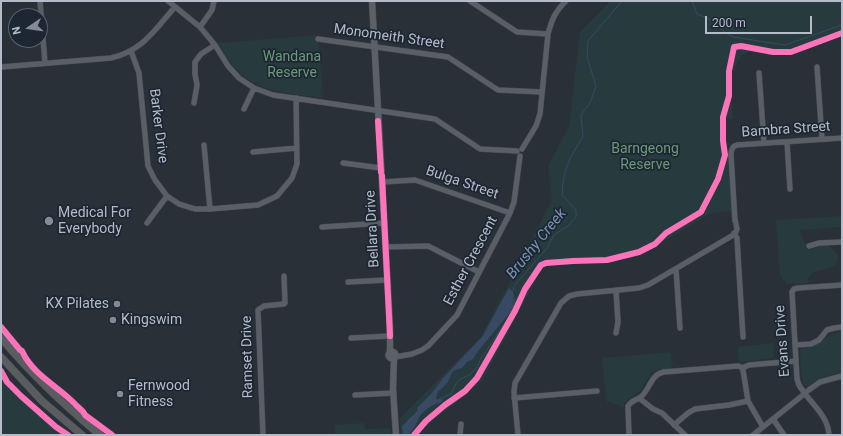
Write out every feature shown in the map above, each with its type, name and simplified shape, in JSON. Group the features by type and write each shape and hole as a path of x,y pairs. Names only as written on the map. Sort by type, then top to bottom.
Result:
{"highway":[{"path":"2,342 25,367 69,409 100,435"},
{"path":"1,357 42,401 82,435"}],"main road":[{"name":"Bellara Drive","path":"372,1 390,336 393,355 396,432"}],"street":[{"path":"40,1 45,63"},
{"path":"168,1 174,8 200,27 215,45 233,72 254,88 273,95 435,119 480,149 519,152"},
{"path":"200,27 212,10 214,1"},
{"path":"470,1 517,32 548,34"},
{"name":"Esther Crescent","path":"393,355 418,352 428,346 457,314 510,213 514,202 519,152 536,126 540,114 548,34 555,12 566,1"},
{"path":"1,67 111,58 131,52 145,40 174,8"},
{"name":"Monomeith Street","path":"318,39 448,57 498,90 541,92"},
{"path":"194,103 197,85 195,62 201,54 215,45"},
{"name":"Barker Drive","path":"131,52 139,73 148,166 155,180 167,196 179,204 195,209 258,205 277,196 292,178 297,164 296,98"},
{"path":"818,67 822,139"},
{"path":"759,73 764,143"},
{"path":"244,109 254,88"},
{"name":"Bambra Street","path":"743,337 737,238 734,233 737,229 735,219 731,150 737,145 842,138"},
{"path":"787,142 790,189"},
{"path":"204,146 210,209"},
{"path":"254,152 297,148"},
{"path":"343,163 381,168"},
{"name":"Bulga Street","path":"382,182 415,180 510,213"},
{"path":"147,223 167,196"},
{"path":"322,227 384,223"},
{"path":"518,435 514,398 515,383 561,303 569,296 577,294 644,287 723,241 734,233"},
{"path":"809,246 819,243 842,242"},
{"path":"386,247 428,246 479,272"},
{"path":"676,269 680,328"},
{"name":"Ramset Drive","path":"263,435 258,310 264,306 285,303 284,276"},
{"path":"348,282 387,280"},
{"name":"Evans Drive","path":"829,435 825,420 798,382 792,290 798,288 842,286"},
{"path":"616,290 618,322 616,333"},
{"path":"795,345 811,344 819,340 827,330 842,327"},
{"path":"351,338 390,336"},
{"path":"629,435 628,406 639,398 655,376 661,372 738,366 742,368 749,365 796,361"},
{"path":"742,368 747,400 764,426"},
{"path":"753,435 820,382 842,376"},
{"path":"514,398 597,391"},
{"path":"355,395 394,393"},
{"path":"639,398 647,405 662,413 685,435"},
{"path":"675,426 694,409 737,404 747,400"},
{"path":"772,420 784,435"},
{"path":"460,435 461,424"}],"green space":[{"name":"Barngeong Reserve","path":"611,1 842,1 842,35 792,54 754,50 742,55 730,76 733,119 725,120 732,211 711,213 640,256 607,262 543,266 484,378 417,435 401,435 400,418 481,337 552,200 548,166 569,126 580,32"},
{"name":"Wandana Reserve","path":"318,35 323,98 289,94 256,84 235,68 218,43"},
{"path":"842,216 842,227 800,230 808,250 811,250 817,245 829,244 829,246 837,254 838,259 835,266 814,272 808,278 809,283 787,284 780,276 776,220"},
{"path":"842,332 842,373 832,374 807,386 804,385 801,374 800,351 802,348 819,343 831,335"},
{"path":"773,343 774,358 739,362 738,347"},
{"path":"671,352 672,369 662,370 661,368 652,372 641,390 624,403 624,407 606,401 602,358"},
{"path":"1,381 64,435 1,435"},
{"path":"364,423 365,429 390,428 391,435 335,435 335,425"}],"water":[{"path":"509,288 513,292 514,308 473,359 467,362 462,368 453,371 448,382 438,392 436,398 437,400 443,399 442,402 433,405 424,411 411,432 408,435 403,435 402,426 418,410 417,408 432,393 443,378 482,337"}],"waterway":[{"name":"Brushy Creek","path":"513,291 514,286 547,248 554,235 568,226 576,217 576,210 562,195 565,171 574,151 583,137 581,115 590,103 596,86 587,57 588,41 622,1"},
{"name":"Brushy Creek","path":"692,1 697,14 707,18 733,37 785,45 842,25"},
{"name":"Brushy Creek","path":"513,294 515,301 514,304"},
{"name":"Brushy Creek","path":"437,400 451,394 457,382 470,375 478,366 480,360 513,309"}],"cycle path":[{"path":"414,435 426,421 465,391 477,378 515,311 525,289 541,265 546,263 607,260 639,252 655,244 666,233 701,212 718,179 725,155 723,141 723,117 729,96 729,71 734,47 741,46 773,52 791,52 842,33"},
{"path":"378,121 381,172"},
{"path":"382,176 390,336"},
{"path":"1,327 22,351 39,374 82,410 85,415 112,435"},
{"path":"1,371 7,382 21,396 56,427 68,435"}],"place":[{"name":"Medical For Everybody","path":"49,221"},
{"name":"KX Pilates","path":"117,304"},
{"name":"Kingswim","path":"113,320"},
{"name":"Fernwood Fitness","path":"120,394"}]}
